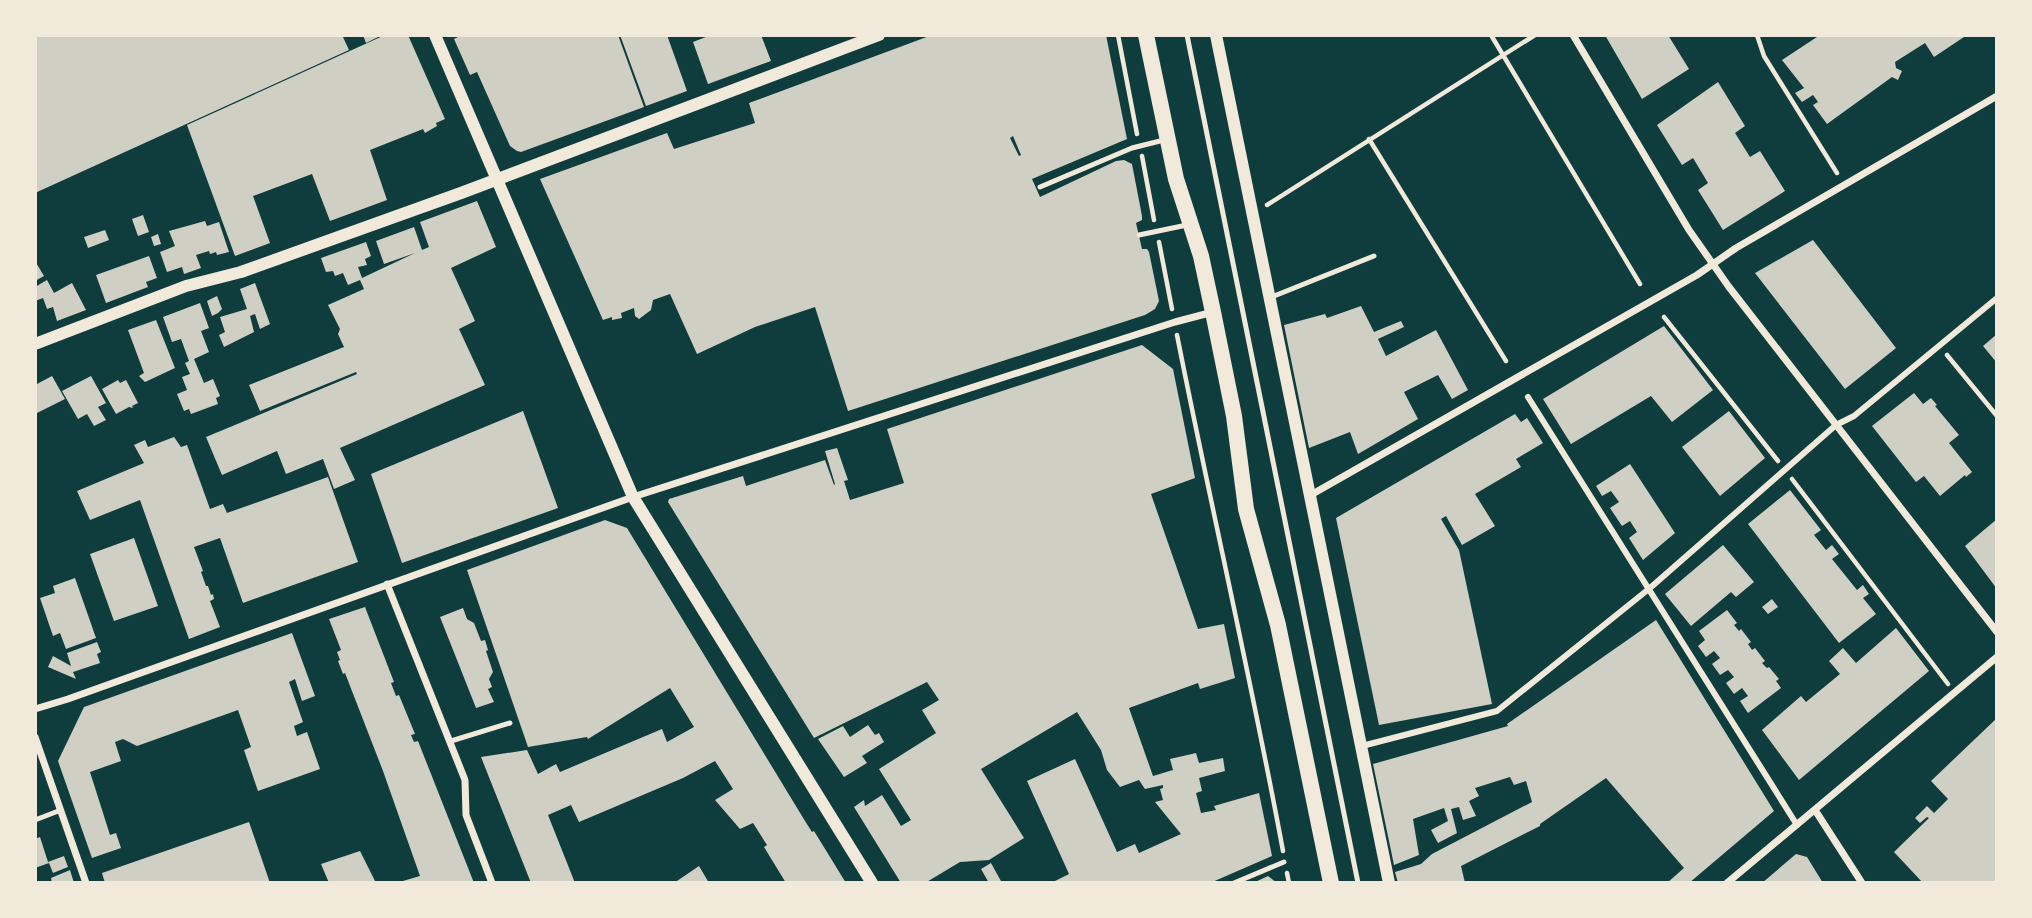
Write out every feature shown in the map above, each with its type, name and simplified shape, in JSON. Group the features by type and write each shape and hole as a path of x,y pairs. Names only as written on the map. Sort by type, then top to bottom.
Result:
{"main road":[{"path":"1146,35 1176,179 1201,256 1236,425 1246,509 1278,625 1331,883"}],"street":[{"path":"435,35 633,497 872,883"},
{"path":"35,344 186,286 241,272 879,35"},
{"path":"1216,35 1389,883"},
{"path":"1573,35 1689,230 1713,264 1997,632"},
{"path":"1309,496 1517,379 1997,96"},
{"path":"1362,746 1497,711 1650,588 1836,425 1854,416 1997,298"},
{"path":"35,709 633,497 1213,312"},
{"path":"1528,397 1797,825"},
{"path":"387,584 465,780 466,815 492,883"},
{"path":"1727,883 1997,657"},
{"path":"35,737 86,883"},
{"path":"1815,810 1862,883"}],"lane":[{"path":"1187,35 1358,883"},
{"path":"1040,187 1140,146 1167,140"},
{"path":"1139,235 1190,224"},
{"path":"1269,298 1374,256"},
{"path":"451,741 510,723"},
{"path":"35,820 61,810"},
{"path":"1234,883 1284,862"}],"path":[{"path":"1118,35 1213,517 1266,759 1289,883"},
{"path":"1491,35 1640,284"},
{"path":"1258,211 1535,35"},
{"path":"1757,35 1763,56 1844,185"},
{"path":"1369,139 1506,361"},
{"path":"1664,317 1949,684"},
{"path":"1940,346 1997,416"},
{"path":"1213,517 1222,515"}],"building":[{"path":"35,35 342,35 349,50 35,193"},
{"path":"363,35 377,35 378,37 366,43"},
{"path":"385,35 408,35 445,119 425,133 423,129 370,150 387,200 330,221 312,174 253,196 270,243 235,256 187,125"},
{"path":"462,35 618,35 644,107 521,152 517,151 510,146 477,72 470,75 454,39"},
{"path":"620,35 667,35 687,91 646,106"},
{"path":"711,35 761,35 771,61 708,84 693,42"},
{"path":"932,35 1106,35 1127,139 1032,179 1040,197 1116,161 1124,160 1132,164 1142,216 1142,220 1136,223 1142,249 1149,252 1159,301 1155,309 1145,315 848,411 815,307 755,327 697,354 670,294 653,300 651,310 639,319 635,316 634,308 621,313 622,318 603,320 540,179 667,133 674,149 755,123 749,103","holes":["1013,136 1021,155 1019,156 1010,138"]},
{"path":"1605,35 1668,35 1689,69 1642,99"},
{"path":"1820,35 1967,35 1934,57 1925,43 1895,62 1896,68 1902,71 1898,80 1892,77 1827,124 1813,105 1818,102 1813,95 1802,102 1795,93 1804,88 1782,60"},
{"path":"1718,82 1745,126 1735,133 1750,157 1760,151 1785,191 1723,230 1698,190 1708,183 1693,158 1682,165 1657,125"},
{"path":"477,201 496,247 451,268 475,321 459,329 485,385 340,448 355,480 334,489 323,459 286,474 277,451 222,475 206,437 357,374 356,372 260,411 249,385 344,347 338,334 340,329 328,305 364,289 360,280 348,285 343,273 335,276 333,271 326,272 321,258 366,242 371,256 365,259 367,265 358,267 362,278 415,253 384,264 376,241 414,227 422,250 429,247 420,222"},
{"path":"143,215 149,232 138,236 132,219"},
{"path":"205,221 207,226 219,222 229,252 217,255 216,252 210,254 209,251 196,255 201,268 184,274 182,267 167,272 160,252 175,246 169,231"},
{"path":"105,230 109,240 88,248 84,237"},
{"path":"158,234 161,244 154,246 151,237"},
{"path":"1813,240 1896,348 1845,389 1755,273"},
{"path":"149,256 157,278 146,282 148,287 106,303 96,275"},
{"path":"35,261 44,276 35,281"},
{"path":"47,280 54,293 72,283 86,310 57,321 53,307 47,309 43,298 35,301 35,287"},
{"path":"255,283 270,324 260,329 255,314 250,316 254,332 224,347 219,335 225,332 220,317 247,309 240,289"},
{"path":"217,296 222,309 212,316 207,301"},
{"path":"200,303 209,328 201,331 209,352 194,359 204,383 213,379 220,396 216,398 218,404 191,414 189,409 184,411 177,394 187,390 182,377 190,374 185,363 189,361 181,339 172,342 163,317"},
{"path":"1361,306 1374,332 1401,321 1404,327 1378,339 1386,356 1436,330 1468,390 1452,399 1438,375 1404,392 1418,419 1358,454 1350,432 1309,448 1284,325 1325,314 1327,318"},
{"path":"156,320 175,368 145,382 139,376 144,373 128,330"},
{"path":"1664,326 1713,390 1672,422 1651,396 1571,444 1543,399"},
{"path":"1997,334 1997,363 1983,346"},
{"path":"1142,345 1173,369 1195,478 1151,494 1198,629 1224,624 1235,678 1200,689 1198,683 1129,708 1153,776 1173,770 1170,759 1196,753 1199,763 1223,758 1225,771 1199,778 1202,791 1196,793 1201,813 1216,810 1214,806 1259,793 1272,856 1210,883 1051,883 1069,874 1027,781 1075,759 1117,852 1135,844 1139,853 1181,834 1155,802 1163,800 1160,789 1163,785 1145,789 1139,780 1120,787 1107,770 1101,750 1077,712 981,769 1024,838 989,860 960,862 925,883 901,883 854,807 864,800 865,806 882,795 901,826 911,820 879,769 936,733 922,710 939,700 927,682 814,738 668,502 669,499 743,476 746,486 825,460 834,485 825,451 837,448 848,480 844,481 850,500 904,483 887,429"},
{"path":"52,376 65,399 35,414 35,385"},
{"path":"91,376 106,403 98,407 106,420 94,426 87,414 78,419 62,391"},
{"path":"118,380 120,383 126,380 138,403 132,406 133,408 129,407 116,414 102,389"},
{"path":"1914,393 1923,404 1931,398 1937,405 1935,406 1959,435 1949,443 1972,472 1940,496 1924,476 1916,482 1872,426"},
{"path":"523,411 558,508 402,563 371,474"},
{"path":"1729,411 1765,458 1720,496 1682,447"},
{"path":"1515,414 1521,422 1527,418 1543,443 1516,459 1521,467 1475,494 1495,526 1462,545 1446,516 1441,519 1459,550 1492,704 1379,725 1336,518"},
{"path":"174,437 181,447 187,445 210,509 223,504 227,513 328,477 358,562 243,603 220,538 194,547 206,586 211,595 213,594 214,599 210,601 220,627 189,639 140,500 90,520 77,491 144,463 134,445 145,440 148,447"},
{"path":"1630,464 1675,533 1643,560 1629,538 1637,532 1630,521 1622,526 1610,508 1619,502 1611,491 1602,496 1596,486"},
{"path":"1790,490 1821,530 1814,535 1826,550 1832,545 1839,554 1832,559 1857,590 1863,585 1869,594 1863,598 1876,614 1839,643 1748,524"},
{"path":"1997,519 1997,589 1965,546"},
{"path":"605,520 627,528 805,821 846,883 786,883 753,823 740,829 715,800 733,789 715,761 683,778 579,822 571,805 548,815 575,883 531,883 481,757 527,750 538,774 556,764 560,772 662,729 667,742 694,727 670,688 588,739 587,737 528,747 467,570"},
{"path":"134,538 158,606 114,621 90,554"},
{"path":"1723,545 1754,582 1736,597 1731,592 1691,626 1665,594"},
{"path":"75,578 96,638 66,649 60,633 53,636 40,598 55,593 53,586"},
{"path":"1772,599 1778,607 1768,614 1762,607"},
{"path":"365,607 394,682 391,683 396,696 399,695 415,734 411,735 414,742 418,741 474,883 396,883 420,876 383,771 338,661 337,652 341,650 329,619"},
{"path":"463,608 467,619 474,623 481,641 485,640 493,672 489,679 492,687 488,689 494,702 476,708 440,617"},
{"path":"1727,610 1737,623 1734,625 1739,631 1741,629 1751,642 1748,644 1752,650 1755,648 1765,661 1762,663 1779,679 1776,681 1781,688 1748,713 1740,701 1748,696 1742,688 1734,694 1726,683 1734,677 1728,670 1720,675 1712,664 1720,658 1714,651 1706,657 1698,646 1705,640 1699,631"},
{"path":"1656,620 1774,811 1689,883 1667,883 1684,868 1606,778 1540,826 1461,866 1465,883 1398,883 1395,872 1421,864 1432,854 1532,802 1526,781 1514,785 1510,777 1475,788 1479,796 1469,801 1476,816 1463,820 1459,807 1451,809 1457,833 1438,843 1431,830 1448,821 1444,808 1413,819 1419,855 1394,865 1373,764 1508,726 1507,724"},
{"path":"1896,628 1929,671 1799,780 1762,730 1801,696 1806,702 1840,674 1829,661 1843,648 1856,663"},
{"path":"292,633 315,696 302,701 295,679 289,682 303,722 294,726 297,736 307,732 320,769 258,791 244,750 251,747 238,710 137,746 123,739 115,742 121,761 90,772 110,835 116,833 121,848 92,858 58,761 84,707"},
{"path":"97,642 101,652 97,654 100,663 73,672 76,679 48,667 53,656 71,666 67,653"},
{"path":"1997,718 1997,883 1923,883 1894,852 1929,818 1920,823 1915,818 1927,806 1934,813 1948,799 1931,781"},
{"path":"868,725 875,735 879,733 884,742 862,756 867,763 844,777 818,739 843,726 850,737"},
{"path":"249,822 270,883 105,883 102,873"},
{"path":"40,837 48,862 64,856 68,867 53,873 49,863 35,868 35,839"},
{"path":"360,851 376,883 329,883 321,864"},
{"path":"1796,854 1807,857 1823,883 1762,883"},
{"path":"991,863 1002,883 989,883 981,869"},
{"path":"699,866 709,883 674,883"},
{"path":"70,870 74,883 52,883 51,878"},
{"path":"1268,876 1277,883 1253,883"}]}
